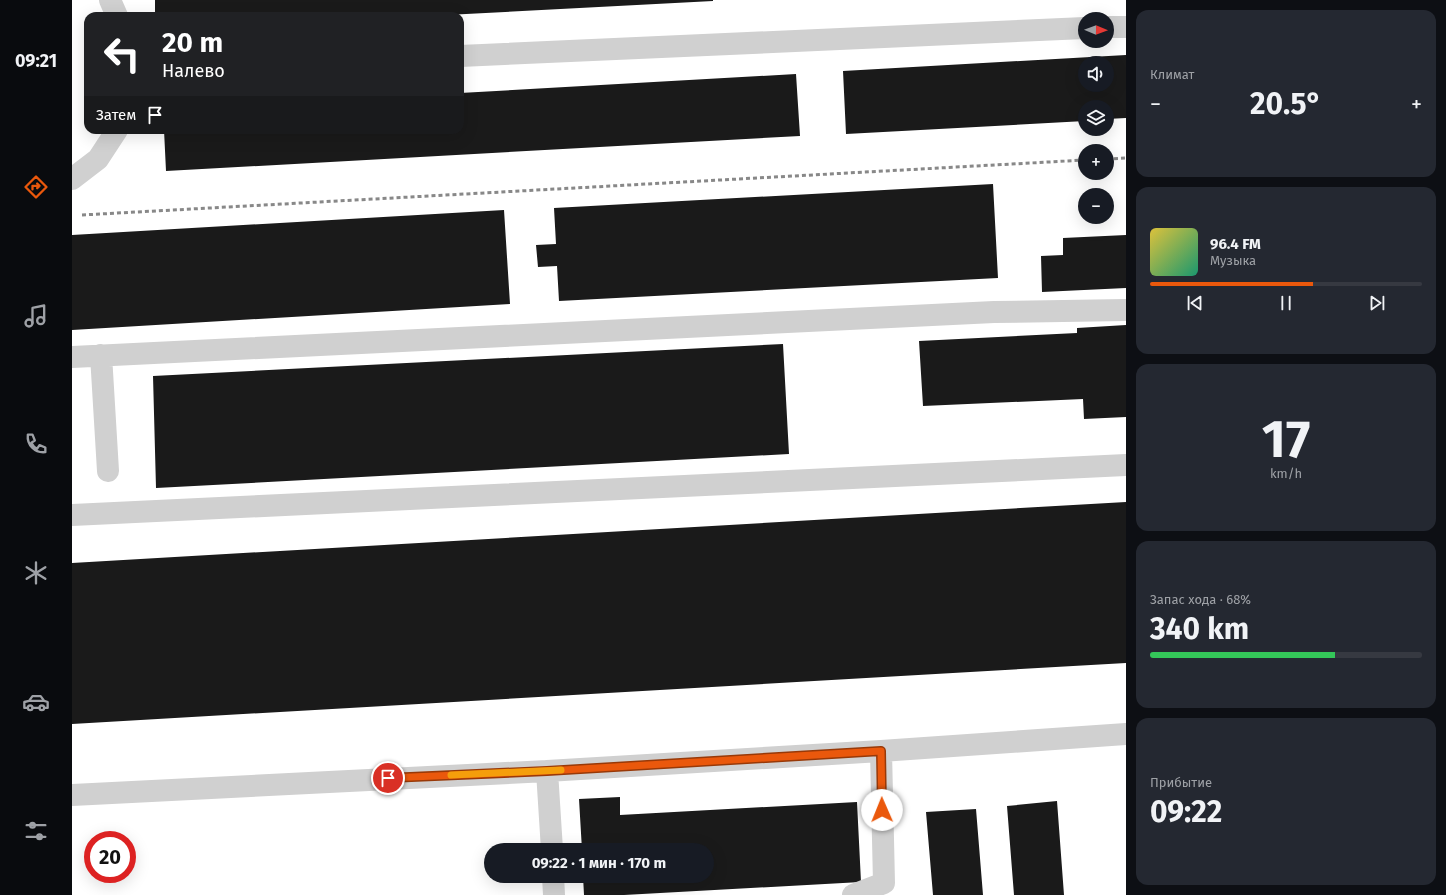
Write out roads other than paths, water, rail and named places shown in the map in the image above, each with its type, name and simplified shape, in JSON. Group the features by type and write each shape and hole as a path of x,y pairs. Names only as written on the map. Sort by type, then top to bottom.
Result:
{"lane":[{"path":"110,0 115,12"},
{"path":"1114,27 1126,27"},
{"path":"464,56 1078,28"},
{"path":"72,179 98,159 114,134"},
{"path":"72,357 978,313 1126,310"},
{"path":"101,355 108,471"},
{"path":"72,515 1126,465"},
{"path":"72,795 547,771 881,751 1126,734"},
{"path":"853,895 884,883 881,751"},
{"path":"547,771 552,843"},
{"path":"553,883 554,895"}],"railway":[{"path":"1114,159 1126,158"},
{"path":"82,215 1078,160"}]}
